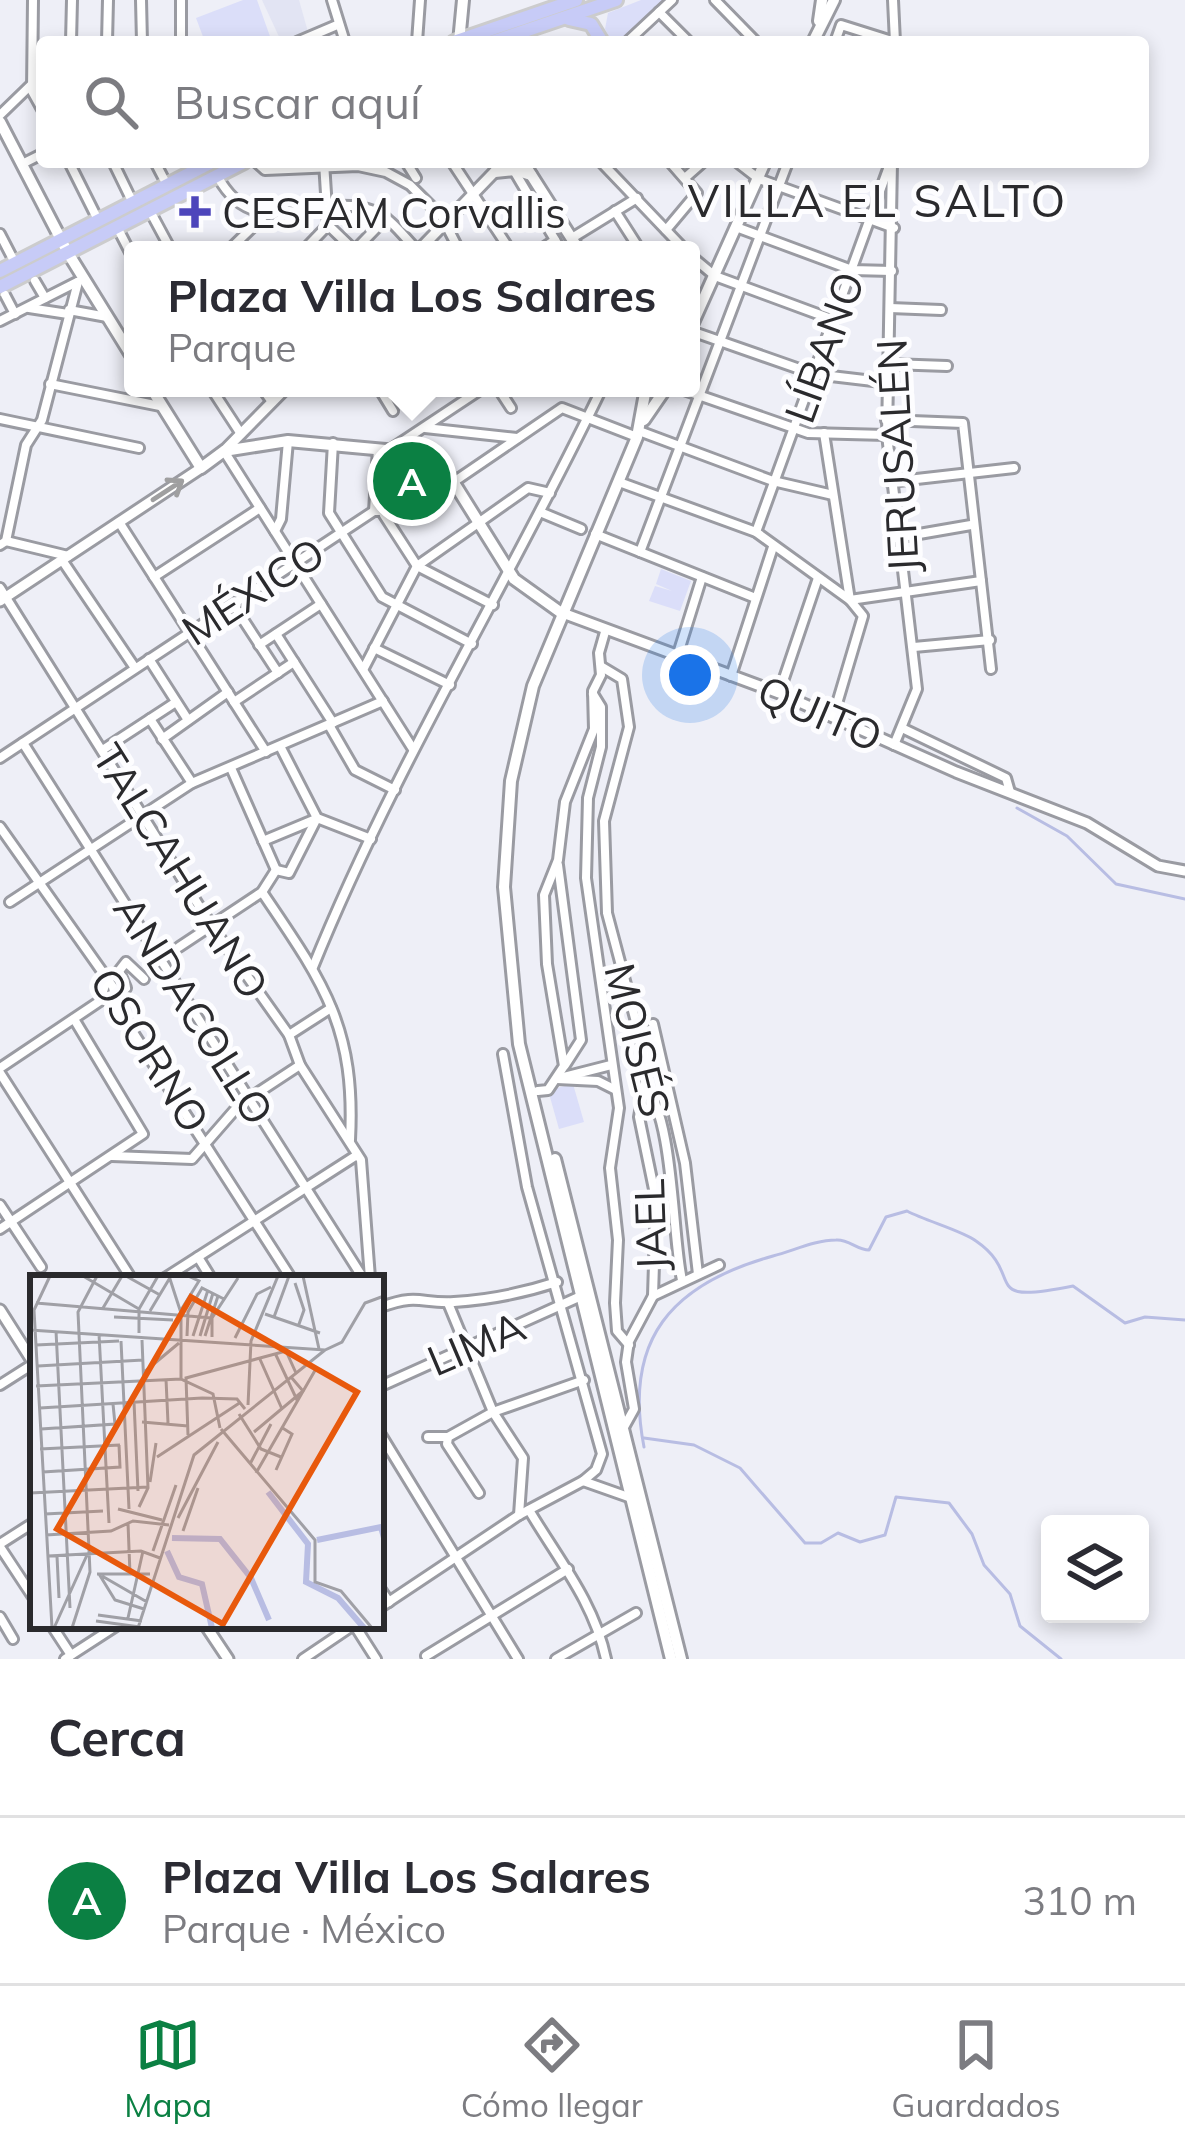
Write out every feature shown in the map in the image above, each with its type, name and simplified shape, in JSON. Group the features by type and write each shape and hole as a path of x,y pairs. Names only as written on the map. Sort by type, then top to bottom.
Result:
{"highway":[{"path":"472,36 576,0"},
{"path":"510,36 613,1"},
{"path":"604,36 601,20 613,1"},
{"path":"562,19 585,21 599,36"},
{"path":"2,291 98,221 207,169"},
{"path":"0,271 150,211 207,169"}],"main road":[{"path":"458,36 463,0"},
{"path":"815,36 822,0"},
{"path":"816,36 834,0"},
{"path":"0,119 81,281 124,336"},
{"path":"513,168 531,176 573,241"},
{"path":"700,309 762,168"},
{"path":"158,397 201,468 224,452 288,441 385,449 431,459 454,482 510,574 560,612"},
{"path":"639,431 645,397"},
{"path":"557,1182 516,1028 504,887 508,801 528,704 560,612 639,431 660,397"},
{"path":"510,975 557,1182 573,1298 638,1498 681,1659"},
{"path":"573,1298 624,1427 671,1659"}],"street":[{"path":"33,0 36,49"},
{"path":"71,0 71,36"},
{"path":"107,0 107,36"},
{"path":"141,0 142,36"},
{"path":"181,0 181,36"},
{"path":"332,0 342,36"},
{"path":"417,36 420,0"},
{"path":"633,36 671,0"},
{"path":"715,0 750,36"},
{"path":"893,0 895,36"},
{"path":"659,12 683,36"},
{"path":"311,36 337,25"},
{"path":"837,36 842,25 876,36"},
{"path":"0,119 36,84"},
{"path":"22,164 36,157"},
{"path":"73,168 98,221"},
{"path":"116,168 133,203"},
{"path":"158,168 167,185"},
{"path":"313,241 328,225 325,168"},
{"path":"367,168 386,172 428,202 442,217 442,226 453,241"},
{"path":"410,168 416,178"},
{"path":"456,168 504,241"},
{"path":"427,241 506,168"},
{"path":"510,168 555,240"},
{"path":"607,168 677,241"},
{"path":"666,230 696,198 676,168"},
{"path":"686,177 696,168"},
{"path":"745,168 778,187 894,228"},
{"path":"700,390 786,168"},
{"name":"LÍBANO","path":"756,532 889,168"},
{"name":"JERUSALÉN","path":"891,168 894,228 886,420 917,696 894,745"},
{"path":"207,169 231,200 266,214 356,208 386,218 409,241"},
{"path":"579,241 637,198"},
{"path":"150,211 166,241"},
{"path":"616,211 634,241"},
{"path":"238,241 266,214"},
{"path":"364,241 386,218"},
{"path":"328,225 345,241"},
{"path":"117,227 124,241"},
{"path":"736,227 852,270 892,272"},
{"path":"0,234 15,263"},
{"path":"700,263 740,287 834,320"},
{"path":"35,280 45,298"},
{"path":"0,321 81,281"},
{"path":"81,281 68,312 38,427 26,445 3,543 65,558 136,668"},
{"path":"2,291 15,314"},
{"path":"28,307 107,317"},
{"path":"890,308 941,310"},
{"path":"700,333 814,374 890,383"},
{"path":"890,364 947,366"},
{"path":"50,384 163,406"},
{"path":"217,397 241,434"},
{"path":"268,397 272,402"},
{"path":"277,397 224,452 414,749"},
{"path":"384,397 393,411"},
{"path":"470,397 385,449 379,512 417,566 493,605"},
{"path":"504,397 511,408"},
{"path":"313,967 414,749 510,574 598,397"},
{"path":"640,552 697,398 794,429 887,435"},
{"name":"MÉXICO","path":"0,758 340,533 379,512 411,511 564,407 588,416"},
{"path":"588,416 773,481 833,495"},
{"path":"0,418 139,448"},
{"path":"886,420 963,423 991,669"},
{"path":"423,428 519,438"},
{"path":"824,433 850,600"},
{"path":"275,531 281,519 288,441"},
{"path":"333,443 328,511 382,597 395,608 472,644"},
{"path":"2,595 201,468"},
{"path":"890,482 1013,468"},
{"path":"618,482 756,532 850,600 863,616 833,717"},
{"path":"363,670 417,566 530,487 550,493"},
{"path":"154,577 260,508"},
{"path":"540,512 581,530"},
{"path":"119,522 266,752"},
{"path":"896,538 971,525"},
{"path":"595,534 753,597"},
{"path":"730,676 773,547"},
{"path":"677,657 702,577"},
{"path":"779,693 818,578"},
{"path":"850,600 981,581"},
{"name":"TALCAHUANO","path":"2,595 145,813 211,926 289,1035 300,1065 350,1140 357,1155 366,1275"},
{"path":"233,604 278,673"},
{"path":"260,645 321,604"},
{"name":"QUITO","path":"560,612 779,693 1087,823 1158,866 1185,871"},
{"path":"564,1066 544,908 558,860 565,802 594,729 593,694 602,667 599,653 605,632"},
{"path":"276,634 355,770 395,790"},
{"path":"914,647 990,640"},
{"path":"374,648 450,685"},
{"path":"149,659 188,720"},
{"path":"234,702 294,662"},
{"name":"MOISÉS","path":"602,667 622,679 630,714 604,820 607,913 648,1067 644,1086 653,1097 671,1176 682,1280"},
{"path":"162,739 228,692"},
{"path":"593,694 601,707 601,747 588,798 586,849 619,1108 610,1168 618,1240 616,1331 629,1345 626,1362 634,1409 624,1427"},
{"path":"10,902 192,783 383,700"},
{"path":"104,749 176,702"},
{"path":"150,719 192,783"},
{"name":"QUITO","path":"904,729 1006,778 1010,792"},
{"name":"ANDACOLLO","path":"23,742 364,1275"},
{"path":"280,746 317,818 371,839"},
{"path":"230,768 276,870"},
{"path":"263,841 317,818"},
{"path":"276,870 290,873 317,818"},
{"name":"OSORNO","path":"0,827 114,993 118,1009 289,1275"},
{"path":"538,1091 548,1090 581,1040 558,860"},
{"path":"179,947 262,892 276,870"},
{"path":"262,892 332,998 350,1082 350,1140"},
{"path":"114,993 126,988 119,971 126,962 144,979"},
{"path":"106,981 103,999 0,1071 129,1275"},
{"path":"289,1035 331,1008"},
{"path":"0,1229 143,1134 74,1019"},
{"path":"653,1024 686,1163 698,1274"},
{"path":"385,1604 524,1513 583,1481 596,1470 602,1454 584,1380 573,1298 556,1282 527,1187 503,1054"},
{"path":"111,1156 184,1163 249,1098 300,1065"},
{"path":"557,1079 611,1065"},
{"path":"557,1079 598,1082 614,1090"},
{"name":"JAEL","path":"629,1345 653,1296 656,1198 639,1117 644,1086"},
{"path":"170,1275 357,1155"},
{"path":"0,1205 40,1267"},
{"path":"198,1257 210,1275"},
{"path":"653,1296 719,1265"},
{"path":"384,1306 410,1296 448,1303 522,1293 556,1282"},
{"name":"LIMA","path":"384,1385 573,1298"},
{"path":"448,1303 493,1412 523,1458 524,1513 568,1569 600,1632 606,1659"},
{"path":"0,1310 30,1358"},
{"path":"0,1385 30,1365"},
{"path":"428,1437 448,1438 493,1412 584,1380"},
{"path":"448,1438 447,1444 479,1492"},
{"path":"384,1440 518,1659"},
{"path":"583,1481 638,1498"},
{"path":"30,1524 0,1546 30,1593"},
{"path":"426,1656 568,1569"},
{"path":"556,1659 636,1613"},
{"path":"0,1617 13,1639"},
{"path":"54,1629 70,1658 112,1629"},
{"path":"208,1629 228,1659"},
{"path":"303,1659 349,1629"},
{"path":"356,1629 376,1659"}],"shaded area":[{"path":"243,0 257,0 270,36 203,36 196,18"},
{"path":"262,0 299,0 308,32 279,36"},
{"path":"641,0 668,0 630,36 609,36 608,13"},
{"path":"388,455 416,458 444,477 442,484 405,509 383,508 379,496"},
{"path":"661,569 691,581 680,611 649,601 655,586 672,591 656,584"},
{"path":"573,1084 584,1122 559,1129 548,1090"}],"waterway":[{"path":"1017,808 1067,836 1116,884 1185,899"},
{"path":"644,1447 641,1376 649,1346 682,1300 738,1268 812,1244 841,1240 869,1250 886,1217 907,1211 976,1241 991,1254 1013,1290 1073,1286 1125,1323 1145,1317 1185,1320"},
{"path":"644,1438 694,1445 740,1468 805,1543 821,1543 838,1533 860,1542 885,1535 896,1497 949,1503 972,1534 984,1565 1010,1594 1020,1626 1061,1659"}],"place":[{"name":"CESFAM Corvallis","path":"195,212"},
{"name":"Plaza Villa Los Salares","path":"412,481"}],"district":[{"name":"VILLA EL SALTO","path":"878,200"}]}
